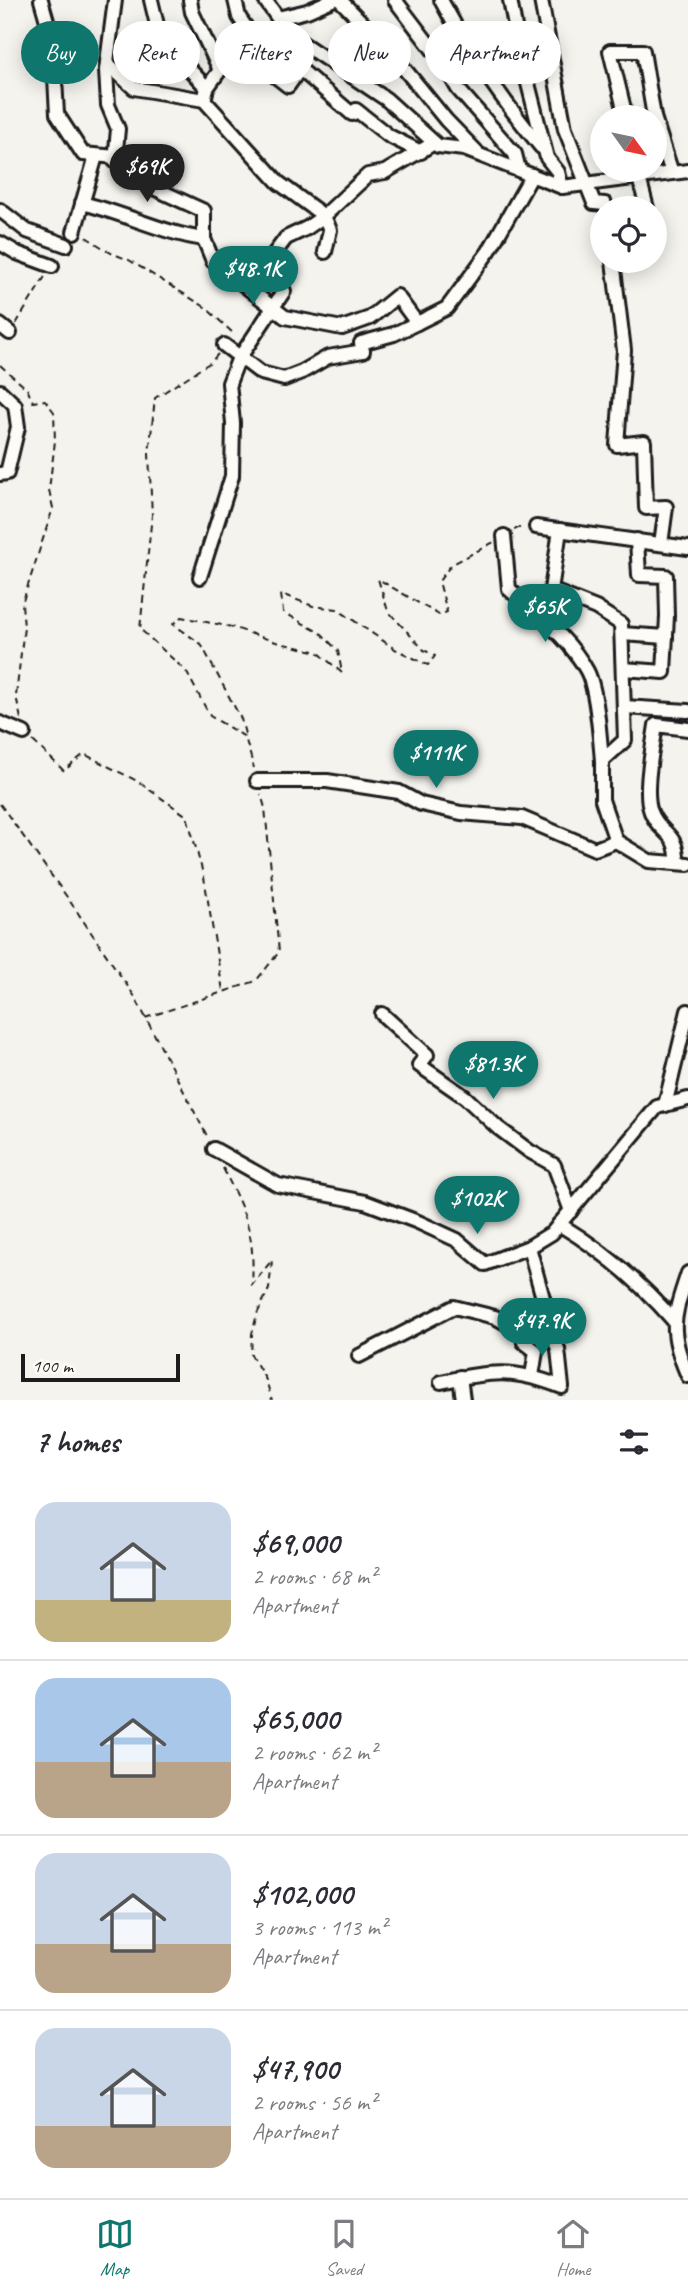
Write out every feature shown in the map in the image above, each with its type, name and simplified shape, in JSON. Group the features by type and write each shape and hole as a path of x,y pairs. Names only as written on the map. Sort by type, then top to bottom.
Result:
{"street":[{"path":"41,0 53,42 57,114 83,155 116,157"},
{"path":"115,0 107,63 108,106 118,129 116,161 156,190 204,211 204,239 213,261 285,317 342,328 370,318 397,296 417,323"},
{"path":"151,0 158,29 206,94 279,183 324,216 330,230 325,252"},
{"path":"190,0 192,12 220,70 206,94"},
{"path":"235,0 239,17 264,54 256,61 288,86 300,69 352,114 356,110 388,136 421,152"},
{"path":"265,0 290,34 386,99 438,146 464,149 562,187 599,182"},
{"path":"278,18 307,11 332,0"},
{"path":"340,0 389,50 446,120 479,154"},
{"path":"395,0 443,63 458,89 515,154 526,172"},
{"path":"441,0 454,25 508,107 545,151"},
{"path":"510,0 545,151 558,172 562,187"},
{"path":"541,0 565,129 590,196"},
{"path":"623,105 610,51 643,51 652,105"},
{"path":"107,63 134,88 206,94"},
{"path":"200,577 232,476 233,423 229,383 240,357 284,291 259,274 286,238 324,216 368,175 385,172 434,143"},
{"path":"74,232 96,156"},
{"path":"667,157 672,173"},
{"path":"667,173 688,171"},
{"path":"224,345 261,373 284,379 328,357 363,351 361,343 394,334 447,308 489,251 526,172"},
{"path":"82,202 122,213 173,235 204,239"},
{"path":"0,210 27,231 66,244"},
{"path":"0,243 17,253 51,266"},
{"path":"614,273 624,351 617,445 644,442 646,508 666,507 661,544"},
{"path":"0,391 15,405 18,426 7,473 0,474"},
{"path":"536,527 688,548"},
{"path":"560,530 551,590 596,608 621,624 625,740 602,761"},
{"path":"504,536 509,589 565,639 588,672 599,726 602,800 616,841 649,861 682,864 677,846 651,812 649,781 656,725 688,729"},
{"path":"623,669 664,672 666,576 639,575 637,540"},
{"path":"622,634 666,637"},
{"path":"624,707 688,712"},
{"path":"0,723 24,733"},
{"path":"257,780 359,785 399,792 421,804 461,813 522,818 595,849 616,841"},
{"path":"665,1105 688,1011"},
{"path":"382,1014 427,1055 419,1065 465,1097 497,1128 529,1152 554,1165 571,1210"},
{"path":"214,1149 278,1185 365,1202 418,1222 457,1240 485,1264 529,1247 552,1233 657,1107 688,1099"},
{"path":"559,1224 610,1258 646,1289 675,1322"},
{"path":"441,1382 491,1372 532,1376 562,1387 558,1349 549,1328 529,1247"},
{"path":"688,1273 675,1312 675,1346 688,1376"},
{"path":"359,1356 454,1307 495,1317 526,1334 524,1342 536,1351 532,1376"},
{"path":"460,1377 463,1400"}],"path":[{"path":"74,232 129,260 205,307 233,333 211,362 155,398 149,454 152,515 141,629 186,671 211,716 246,737"},
{"path":"5,329 51,266"},
{"path":"0,365 27,388 33,402 45,400 54,412 55,441 49,490 53,508 22,604 24,627 16,696 24,733 64,771 84,754 137,781 187,816 204,877 223,993"},
{"path":"145,1018 256,981 279,952 265,808 241,719 201,644 173,624 181,617 232,627 275,642 318,652 342,673 338,651 322,634 284,612 281,594 313,606 337,609 395,649 428,665 435,656 424,650 388,611 377,579 439,615 447,612 439,580 451,565 523,525 536,527"},
{"path":"0,804 68,897 135,997 247,1218 254,1250 252,1285 272,1260 269,1290 257,1314 252,1334 251,1355 266,1380 272,1400"}]}
